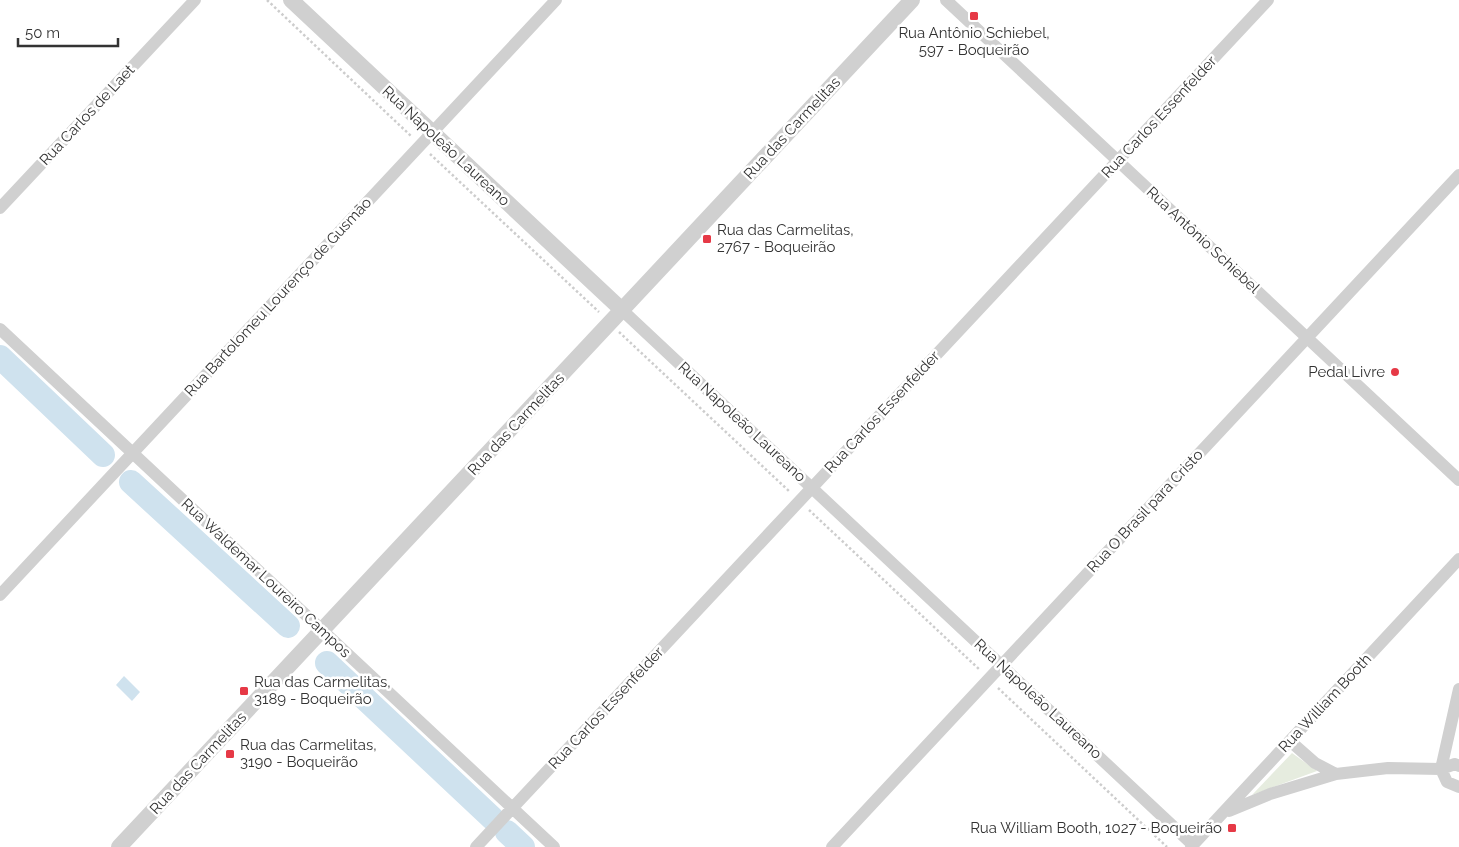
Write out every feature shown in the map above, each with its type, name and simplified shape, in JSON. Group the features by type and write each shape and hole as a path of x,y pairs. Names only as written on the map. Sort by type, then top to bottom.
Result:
{"street":[{"name":"Rua Carlos de Laet","path":"0,208 195,0"},
{"name":"Rua Napoleão Laureano","path":"291,0 1002,665 1192,846"},
{"name":"Rua Bartolomeu Lourenço de Gusmão","path":"0,595 556,0"},
{"name":"Rua das Carmelitas","path":"119,847 912,0"},
{"name":"Rua Antônio Schiebel","path":"946,0 1459,480"},
{"name":"Rua Carlos Essenfelder","path":"476,847 1268,0"},
{"name":"Rua O Brasil para Cristo","path":"832,847 1459,175"},
{"name":"Rua Waldemar Loureiro Campos","path":"0,329 554,847"},
{"name":"Rua William Booth","path":"1192,846 1459,559"},
{"path":"1459,689 1441,770 1447,782 1459,787"},
{"path":"1290,742 1315,763 1336,774"},
{"path":"1222,814 1270,794 1336,774 1388,768 1441,770 1455,764 1459,766"}],"path":[{"path":"267,0 408,133"},
{"path":"432,155 596,310"},
{"path":"622,334 790,492"},
{"path":"807,508 981,672"},
{"path":"997,687 1168,847"}],"shaded area":[{"path":"1292,753 1317,771 1252,795"}],"water":[{"path":"124,676 140,692 132,701 116,685"}],"waterway":[{"path":"0,357 103,455"},
{"path":"131,482 288,626"},
{"path":"327,663 492,818"},
{"path":"507,832 523,847"}],"place":[{"name":"Rua Antônio Schiebel, 597 - Boqueirão","path":"974,16"},
{"name":"Rua das Carmelitas, 2767 - Boqueirão","path":"707,239"},
{"name":"Pedal Livre","path":"1395,372"},
{"name":"Rua das Carmelitas, 3189 - Boqueirão","path":"244,691"},
{"name":"Rua das Carmelitas, 3190 - Boqueirão","path":"230,754"},
{"name":"Rua William Booth, 1027 - Boqueirão","path":"1232,828"}]}
